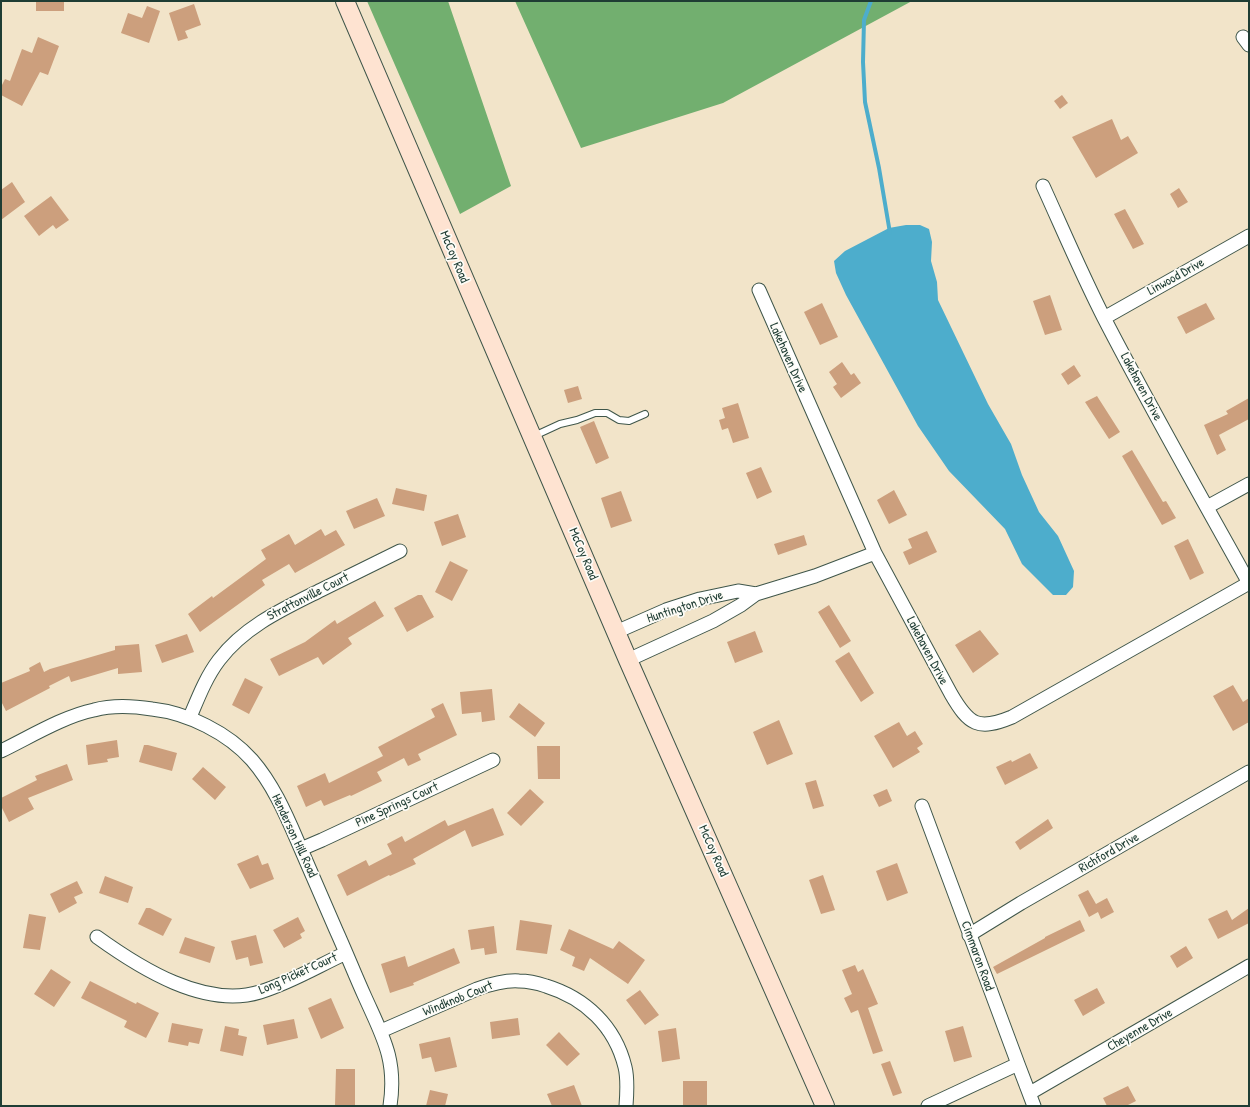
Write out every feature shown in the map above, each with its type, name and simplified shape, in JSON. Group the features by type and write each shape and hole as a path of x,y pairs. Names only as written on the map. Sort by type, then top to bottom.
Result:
{"main road":[{"name":"McCoy Road","path":"345,1 628,660 824,1106"}],"street":[{"name":"Lakehaven Drive","path":"759,290 875,553 959,709 967,718 978,723 985,725 996,723 1012,717 1249,583 1185,469 1104,318 1043,186"},
{"name":"Linwood Drive","path":"1104,318 1249,236"},
{"path":"1207,508 1249,484"},
{"name":"Strattonville Court","path":"190,717 208,677 218,661 242,636 270,615 400,551"},
{"name":"Huntington Drive","path":"628,660 713,621 742,605 756,594 815,576 875,553"},
{"name":"Huntington Drive","path":"616,632 666,610 713,596 738,591 756,594"},
{"name":"Henderson Hill Road","path":"1,752 74,716 106,707 140,707 166,710 190,717 237,745 253,761 282,805 381,1031 391,1065 393,1086 390,1106"},
{"name":"Pine Springs Court","path":"301,849 493,760"},
{"name":"Richford Drive","path":"969,935 1021,903 1249,772"},
{"name":"Cimmaron Road","path":"922,806 1034,1106"},
{"name":"Long Picket Court","path":"98,937 135,963 176,983 198,991 236,996 259,992 288,981 346,953"},
{"name":"Cheyenne Drive","path":"1030,1093 1249,966"},
{"name":"Windknob Court","path":"381,1031 492,984 520,980 535,982 560,990 582,1002 591,1010 612,1035 620,1050 626,1068 626,1106"},
{"path":"928,1106 1018,1064"}],"lane":[{"path":"532,437 560,424 596,413 607,413 619,420 629,421 645,414"}],"green space":[{"path":"367,1 448,1 511,186 460,214"},
{"path":"515,1 912,1 723,103 581,148"}],"water":[{"path":"906,225 920,225 929,229 932,242 931,261 937,282 938,300 988,404 1011,444 1022,475 1039,512 1058,536 1074,571 1073,587 1066,595 1053,595 1022,564 1005,529 949,471 918,426 846,295 836,273 834,261 845,251 889,228"}],"building":[{"path":"36,1 64,1 64,11 36,11"},
{"path":"194,4 201,25 185,31 188,38 178,41 169,13"},
{"path":"147,6 160,11 149,43 121,33 128,13 142,18"},
{"path":"38,37 59,46 48,75 40,72 22,106 1,95 1,87 5,79 10,81 22,49 32,53"},
{"path":"1062,95 1068,103 1060,109 1054,101"},
{"path":"1112,119 1121,140 1128,136 1138,153 1096,178 1072,137"},
{"path":"12,182 25,202 1,220 1,190"},
{"path":"1179,188 1188,202 1178,208 1170,194"},
{"path":"51,196 69,220 56,229 53,225 39,236 24,216"},
{"path":"1125,209 1144,244 1133,249 1114,214"},
{"path":"1050,295 1062,330 1045,335 1033,301"},
{"path":"822,303 838,337 820,345 804,312"},
{"path":"1206,303 1215,319 1186,334 1177,317"},
{"path":"842,362 851,375 854,373 861,383 841,398 833,387 837,384 829,372"},
{"path":"1074,365 1081,376 1068,385 1061,374"},
{"path":"578,386 582,399 568,403 564,390"},
{"path":"1097,396 1120,432 1109,439 1085,402"},
{"path":"1249,398 1249,419 1219,435 1226,450 1217,455 1204,425 1228,414 1226,411"},
{"path":"738,403 749,438 733,443 728,428 722,430 719,420 725,418 722,408"},
{"path":"594,421 609,458 596,464 580,427"},
{"path":"1132,450 1163,502 1166,501 1176,518 1162,525 1122,456"},
{"path":"761,467 772,492 757,499 746,473"},
{"path":"396,488 427,495 424,511 392,504"},
{"path":"894,490 907,515 889,524 877,500"},
{"path":"621,491 632,521 611,528 601,498"},
{"path":"377,498 385,516 354,529 346,511"},
{"path":"458,514 466,537 442,546 434,522"},
{"path":"321,529 325,536 336,530 345,545 295,573 289,564 262,580 265,585 200,632 188,614 212,596 213,598 266,559 261,550 289,534 295,545"},
{"path":"927,531 937,552 909,565 903,552 912,548 908,539"},
{"path":"804,535 807,545 778,555 774,544"},
{"path":"1188,539 1204,573 1190,580 1174,546"},
{"path":"450,561 468,570 452,601 435,592"},
{"path":"418,595 422,595 434,617 407,632 394,608"},
{"path":"375,601 384,616 348,638 352,644 323,665 318,657 279,676 270,659 305,642 335,620 337,624"},
{"path":"829,605 851,641 840,648 818,612"},
{"path":"980,630 999,654 973,673 955,645"},
{"path":"755,631 763,652 735,663 727,642"},
{"path":"187,634 194,652 162,663 155,645"},
{"path":"139,644 142,672 118,674 118,668 71,682 69,676 49,686 50,688 6,711 1,701 1,683 30,671 29,668 40,662 44,672 115,650 115,646"},
{"path":"849,652 874,693 861,702 835,661"},
{"path":"245,678 263,687 249,714 232,705"},
{"path":"1233,685 1243,702 1249,698 1249,722 1233,731 1213,696"},
{"path":"492,689 495,720 482,722 481,712 462,714 460,692"},
{"path":"443,703 457,735 418,754 421,760 408,766 404,758 377,772 382,781 351,796 350,795 324,806 321,800 306,807 297,786 325,773 329,783 383,756 378,747 435,717 431,709"},
{"path":"519,703 545,723 535,737 509,717"},
{"path":"779,720 793,754 767,765 753,732"},
{"path":"899,722 907,736 915,731 923,744 917,748 920,752 893,768 874,736"},
{"path":"117,740 119,757 107,759 108,762 88,765 86,745"},
{"path":"144,745 177,753 172,771 139,762"},
{"path":"537,746 560,746 560,779 538,779"},
{"path":"1030,753 1038,768 1005,785 996,767 1011,760 1012,762"},
{"path":"67,764 73,780 28,798 34,809 9,822 1,806 1,798 37,780 35,776"},
{"path":"203,767 226,787 215,800 192,779"},
{"path":"816,780 824,806 813,809 805,783"},
{"path":"530,789 544,802 521,826 507,813"},
{"path":"887,789 892,801 879,807 873,795"},
{"path":"493,808 504,835 472,847 465,830 413,859 416,864 390,876 389,875 347,896 337,875 366,860 369,866 392,854 387,844 402,836 405,842 445,820 448,826"},
{"path":"1048,819 1053,828 1020,850 1015,842"},
{"path":"258,855 262,865 268,863 274,879 250,889 237,864"},
{"path":"897,863 908,893 887,901 876,871"},
{"path":"823,875 835,910 821,914 809,880"},
{"path":"105,876 133,887 128,903 99,893"},
{"path":"77,881 83,893 74,897 77,903 59,913 50,894"},
{"path":"1088,890 1096,904 1107,898 1114,912 1101,919 1098,912 1089,917 1078,895"},
{"path":"146,908 150,908 172,919 163,936 138,924"},
{"path":"1249,908 1249,923 1218,939 1208,919 1227,910 1232,920"},
{"path":"29,914 46,917 40,950 23,948"},
{"path":"298,917 305,931 300,934 302,938 284,948 273,930"},
{"path":"520,920 552,925 547,954 516,950"},
{"path":"1080,920 1085,931 997,974 993,967 1045,937"},
{"path":"494,926 497,953 485,955 484,948 471,950 468,930"},
{"path":"569,929 613,949 619,941 645,960 628,984 590,958 584,971 572,966 575,957 560,950"},
{"path":"256,935 263,963 250,966 248,957 236,960 231,941"},
{"path":"185,937 215,947 210,963 179,953"},
{"path":"1186,946 1193,958 1177,968 1170,956"},
{"path":"454,948 460,963 413,983 414,985 390,993 381,964 405,956 408,967"},
{"path":"855,965 858,972 863,969 878,1004 868,1008 883,1051 873,1054 858,1010 851,1013 844,998 852,994 842,970"},
{"path":"51,969 71,982 54,1007 34,994"},
{"path":"90,981 136,1004 137,1002 159,1013 146,1038 124,1027 127,1021 81,998"},
{"path":"1097,988 1105,1003 1083,1016 1074,1000"},
{"path":"640,990 659,1015 645,1025 626,1000"},
{"path":"331,998 344,1028 321,1039 308,1008"},
{"path":"518,1018 520,1035 492,1039 490,1022"},
{"path":"294,1019 298,1038 267,1045 263,1025"},
{"path":"172,1023 203,1029 199,1044 189,1042 188,1046 168,1042"},
{"path":"225,1026 239,1029 238,1035 247,1037 243,1056 220,1051"},
{"path":"963,1026 972,1057 954,1062 945,1031"},
{"path":"676,1028 680,1059 662,1062 658,1031"},
{"path":"559,1032 580,1054 567,1066 546,1045"},
{"path":"450,1037 457,1067 435,1072 431,1057 422,1059 419,1044"},
{"path":"890,1061 902,1093 893,1096 881,1064"},
{"path":"336,1069 355,1069 355,1105 335,1105"},
{"path":"683,1081 707,1081 707,1106 683,1106"},
{"path":"574,1085 582,1106 552,1106 547,1094"},
{"path":"1128,1086 1136,1101 1126,1106 1107,1106 1103,1098"},
{"path":"430,1090 448,1094 445,1106 426,1106"}],"waterway":[{"path":"871,1 864,20 863,62 865,102 879,168 890,233"}]}
